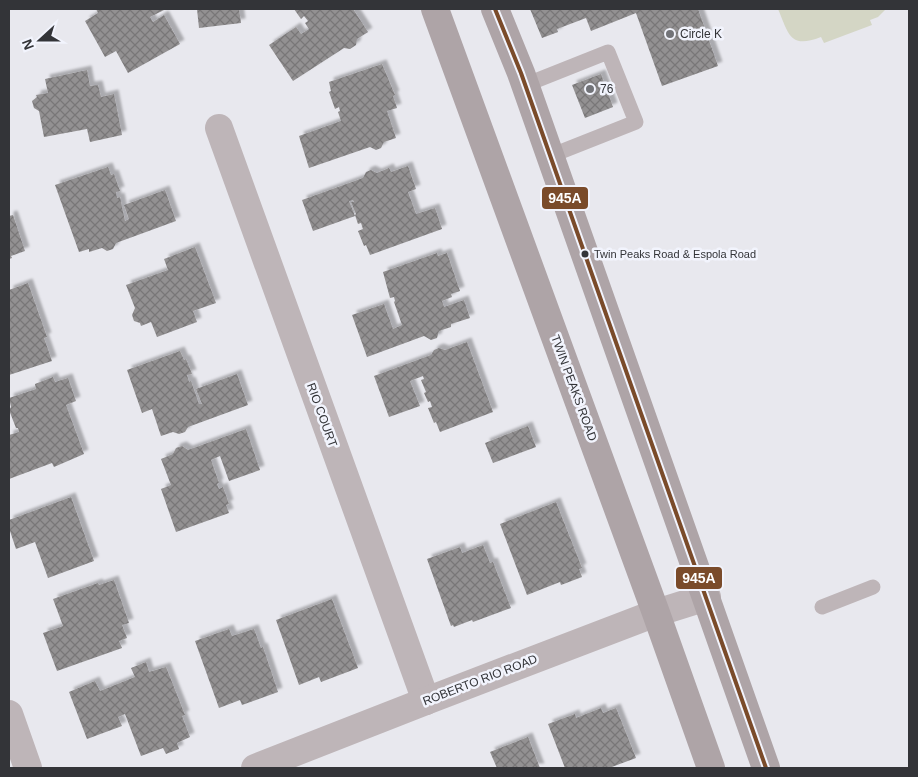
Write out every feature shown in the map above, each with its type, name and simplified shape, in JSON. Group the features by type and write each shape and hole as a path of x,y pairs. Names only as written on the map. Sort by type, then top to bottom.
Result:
{"main road":[{"name":"TWIN PEAKS ROAD","path":"435,9 711,768"},
{"path":"495,9 525,85 766,768"}],"street":[{"name":"RIO COURT","path":"219,128 426,701"},
{"name":"ROBERTO RIO ROAD","path":"255,768 656,613 707,597"},
{"path":"9,714 28,768"}],"lane":[{"path":"525,85 608,52 636,122 550,156"},
{"path":"822,607 873,587"}],"green space":[{"path":"778,9 886,9 878,17 870,20 872,25 824,43 821,37 803,41 792,37"}],"building":[{"path":"96,9 166,9 150,17 153,22 164,15 180,44 128,73 116,51 105,57 85,21 98,13"},
{"path":"197,9 239,9 241,23 199,28"},
{"path":"294,9 353,9 368,32 357,39 356,45 350,49 344,48 293,81 269,45 296,27 301,34 309,29 305,23 308,21 304,16 301,19"},
{"path":"530,9 698,9 718,66 662,86 636,13 591,31 586,18 557,29 558,32 542,38"},
{"path":"382,64 395,95 393,96 397,108 387,111 396,138 384,142 381,148 376,150 370,147 309,168 299,136 341,121 338,112 340,111 339,107 335,109 329,92 331,91 329,82"},
{"path":"87,70 90,86 98,85 101,97 114,94 122,135 90,142 87,129 44,137 39,111 34,108 32,101 37,97 36,95 48,93 45,79"},
{"path":"601,74 613,107 585,118 572,85"},
{"path":"408,166 416,189 408,192 416,214 435,208 442,229 370,255 358,231 363,229 361,223 358,224 351,202 354,202 353,200 349,201 355,216 313,231 302,200 363,178 366,172 371,170 377,173 389,168 391,172"},
{"path":"108,167 111,175 114,174 120,191 116,192 117,198 120,197 125,221 129,219 124,205 165,190 176,221 116,243 113,249 107,251 102,248 89,252 89,249 79,252 55,185"},
{"path":"13,215 25,251 11,256 12,258 9,259 9,216"},
{"path":"195,247 216,303 193,311 197,322 157,337 151,322 141,326 140,323 134,321 132,315 135,308 126,285 168,270 164,259"},
{"path":"437,253 438,256 447,253 460,291 451,294 452,297 442,301 444,307 464,300 470,318 451,324 451,327 439,331 437,338 431,340 424,336 367,357 352,315 384,304 393,329 402,325 394,297 390,298 383,272"},
{"path":"28,283 47,337 44,338 52,361 9,375 9,290"},
{"path":"467,342 493,412 440,432 428,408 432,407 424,393 426,392 421,380 424,379 423,376 410,381 420,406 389,417 374,376 431,355 434,350 439,348 445,350"},
{"path":"180,351 184,360 186,359 192,374 187,375 199,404 202,404 196,389 237,374 248,405 188,427 185,432 179,434 173,432 161,436 152,409 142,413 127,370"},
{"path":"53,377 55,382 68,378 76,401 66,405 84,454 54,467 52,463 9,479 9,435 19,432 9,410 11,407 9,398 36,389 35,384"},
{"path":"528,426 536,447 493,463 485,443"},
{"path":"246,429 260,470 229,481 220,456 211,460 219,483 217,484 219,489 223,487 229,504 226,505 229,513 176,532 161,489 171,485 161,459 173,454 176,448 182,446 188,450"},
{"path":"71,497 94,561 48,578 35,542 16,549 9,528 9,520"},
{"path":"556,502 582,568 579,569 582,577 561,585 560,582 527,595 500,524"},
{"path":"483,545 490,563 493,562 511,608 473,622 472,620 454,627 453,625 451,626 427,559 460,547 462,553"},
{"path":"114,580 129,623 122,625 127,638 119,641 122,648 57,671 43,633 63,626 53,599 98,583 99,585"},
{"path":"332,599 358,668 321,682 319,677 299,685 276,620"},
{"path":"229,629 232,636 254,629 261,648 263,647 278,692 242,705 240,700 219,708 195,641"},
{"path":"146,662 149,672 166,667 185,715 182,716 190,737 177,743 179,749 166,754 163,748 141,756 125,714 118,717 122,726 87,739 69,692 95,681 100,691 135,677 131,668"},
{"path":"601,708 603,713 616,708 636,758 609,768 565,768 548,724 575,714 576,718"},
{"path":"528,737 540,768 497,768 490,752"}],"transit line":[{"name":"945A","path":"495,9 521,73 766,768"}],"place":[{"name":"Circle K","path":"670,34"},
{"name":"76","path":"590,89"},
{"name":"Twin Peaks Road & Espola Road","path":"585,254"}]}
